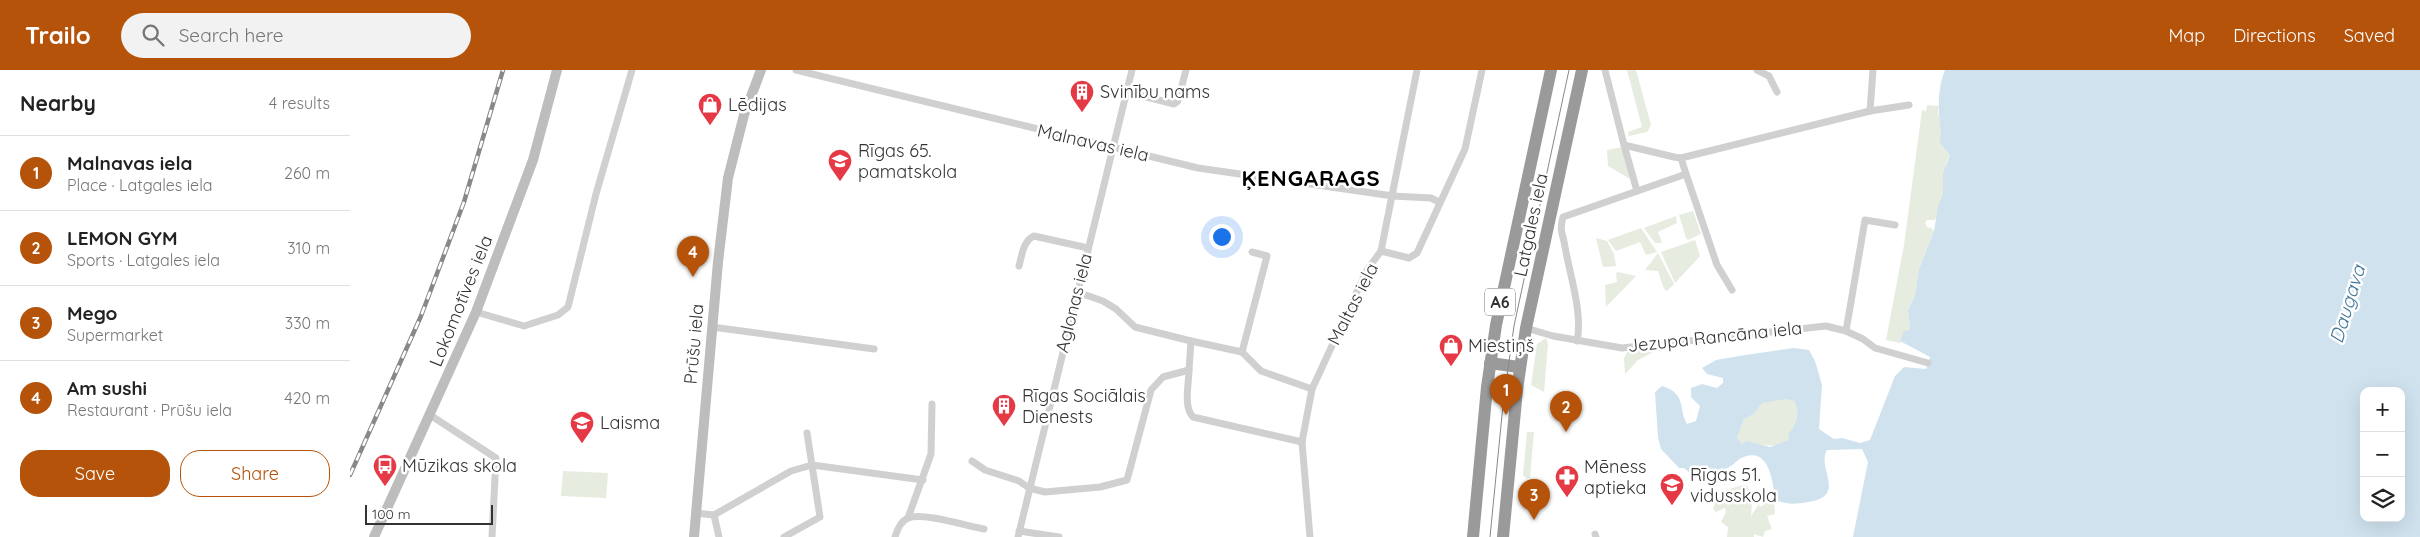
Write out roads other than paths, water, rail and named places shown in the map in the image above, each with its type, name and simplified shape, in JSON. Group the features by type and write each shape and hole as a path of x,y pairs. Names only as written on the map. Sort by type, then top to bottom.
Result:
{"highway":[{"name":"Latgales iela","path":"1473,537 1490,363 1506,274 1551,70"},
{"name":"Latgales iela","path":"1503,537 1519,367 1526,328 1555,223 1582,70"},
{"path":"1490,363 1519,367"}],"street":[{"name":"Lokomotīves iela","path":"374,537 476,312 533,160 556,70"},
{"path":"476,312 524,326 558,315 568,307 596,194 632,70"},
{"name":"Prūšu iela","path":"694,537 712,327 728,178 744,115 761,70"},
{"name":"Malnavas iela","path":"796,70 1198,168 1393,196 1431,198 1439,202"},
{"name":"Aglonas iela","path":"1019,534 1132,70"},
{"path":"1127,92 1174,104 1178,101 1186,70"},
{"name":"Maltas iela","path":"1310,537 1302,442 1312,389 1367,270 1381,251 1417,70"},
{"path":"1381,251 1409,258 1417,253 1465,149 1482,70"},
{"path":"1605,70 1636,191"},
{"path":"1757,70 1769,76 1777,92"},
{"path":"1870,112 1873,70"},
{"path":"1624,145 1681,158 1870,112 1909,106"},
{"path":"1681,158 1716,265 1732,290"},
{"path":"1577,341 1578,319 1564,243 1555,223 1563,216 1686,174"},
{"path":"1846,331 1865,220 1895,225"},
{"path":"1019,266 1025,243 1034,236 1088,248"},
{"path":"1242,352 1266,256 1252,252"},
{"path":"1077,292 1103,301 1116,309 1136,327 1242,352 1261,371 1312,389"},
{"name":"Jezupa Rancāna iela","path":"1526,328 1577,341 1622,348 1826,326 1846,331 1863,339 1875,348 1928,363"},
{"path":"712,327 874,348"},
{"path":"1191,341 1188,405 1189,413 1193,417 1302,442"},
{"path":"972,461 985,470 1019,481 1029,488 1055,492 1127,480 1151,390 1163,377 1189,370"},
{"path":"894,537 901,524 908,518 931,454 932,404"},
{"path":"430,416 496,458 492,537"},
{"path":"784,537 820,516 807,433"},
{"path":"695,513 714,515 791,471 812,465 923,480"},
{"path":"714,515 719,537"},
{"path":"908,518 919,516 984,529"},
{"path":"1019,534 1059,537"}],"water":[{"name":"Daugava","path":"1945,70 2420,70 2420,537 1853,537 1868,462 1862,449 1827,450 1825,465 1829,488 1826,494 1820,499 1799,503 1775,500 1768,468 1764,461 1758,457 1751,455 1741,458 1727,468 1717,471 1691,474 1684,468 1679,468 1661,449 1658,437 1655,392 1662,386 1670,389 1679,397 1687,424 1696,421 1700,406 1691,397 1691,388 1702,384 1717,388 1723,383 1723,378 1707,374 1702,368 1716,360 1794,348 1809,350 1815,361 1822,385 1819,429 1834,439 1842,438 1860,443 1870,440 1895,376 1904,367 1926,369 1930,357 1900,341 1904,331 1910,330 1908,310 1915,295 1919,269 1934,231 1938,206 1943,194 1943,173 1950,155 1940,143 1939,101","holes":["1787,399 1794,401 1797,414 1795,423 1788,434 1789,440 1770,447 1746,441 1742,444 1737,438 1744,419 1754,414 1762,403"]}],"tram line":[{"path":"1490,537 1503,405 1514,326 1569,70"}],"railway":[{"path":"350,475 421,316 464,202 503,70"}],"place":[{"name":"Svinību nams","path":"1082,113"},
{"name":"Lēdijas","path":"710,126"},
{"name":"Rīgas 65. pamatskola","path":"840,182"},
{"name":"Am sushi","path":"693,277"},
{"name":"Miestiņš","path":"1451,367"},
{"name":"Malnavas iela","path":"1506,415"},
{"name":"Rīgas Sociālais Dienests","path":"1004,427"},
{"name":"LEMON GYM","path":"1566,432"},
{"name":"Laisma","path":"582,444"},
{"name":"Mūzikas skola","path":"385,487"},
{"name":"Mēness aptieka","path":"1567,498"},
{"name":"Rīgas 51. vidusskola","path":"1672,506"},
{"name":"Mego","path":"1534,520"}],"district":[{"name":"ĶENGARAGS","path":"1311,178"}]}
